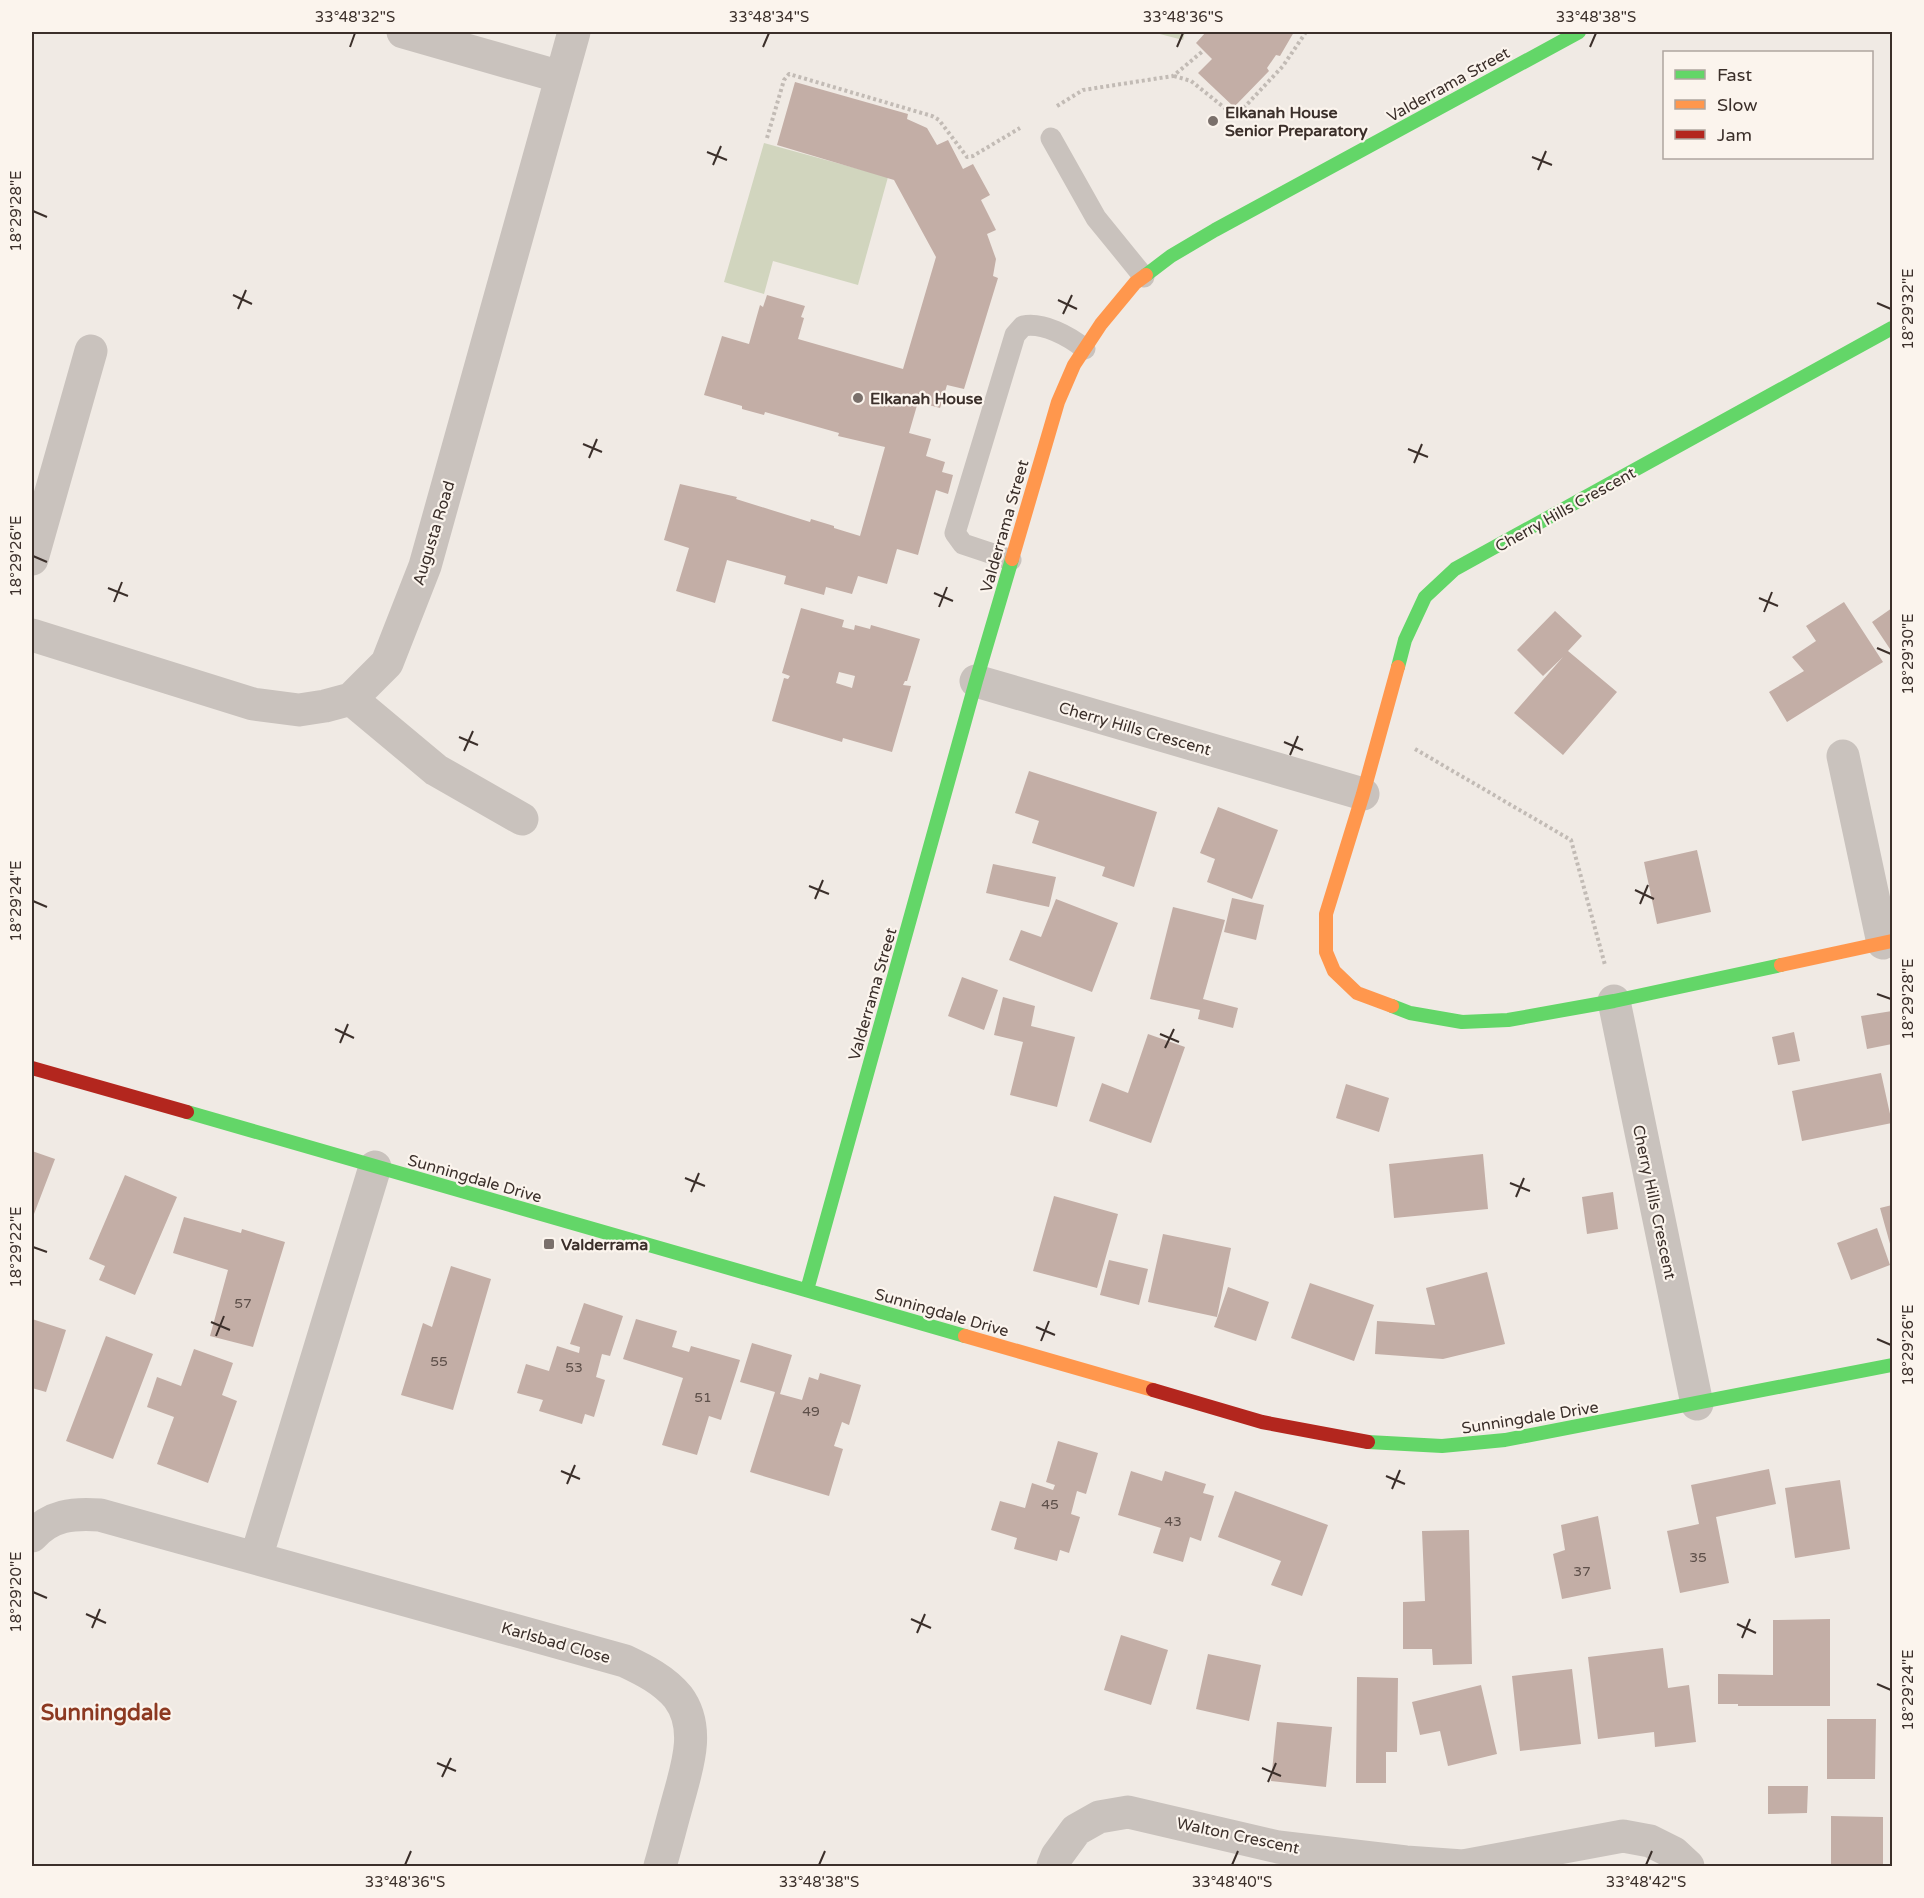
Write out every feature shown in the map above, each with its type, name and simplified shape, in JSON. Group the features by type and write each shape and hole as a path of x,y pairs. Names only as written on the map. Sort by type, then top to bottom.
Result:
{"street":[{"path":"403,32 561,77"},
{"name":"Augusta Road","path":"351,699 387,663 425,566 574,32"},
{"name":"Valderrama Street","path":"807,1290 976,681 1058,402 1074,365 1101,324 1135,283 1171,256 1579,32"},
{"name":"Cherry Hills Crescent","path":"1843,756 1888,942 1508,1020 1462,1022 1410,1013 1357,993 1334,971 1326,952 1326,914 1363,794 1405,640 1425,597 1455,569 1893,328"},
{"path":"32,560 91,351"},
{"path":"32,635 253,704 299,710 351,699 436,770 522,819"},
{"name":"Cherry Hills Crescent","path":"976,681 1363,794"},
{"name":"Cherry Hills Crescent","path":"1614,1000 1697,1404"},
{"name":"Sunningdale Drive","path":"32,1068 1262,1422 1353,1441 1442,1446 1505,1440 1893,1365"},
{"path":"256,1558 375,1167"},
{"name":"Karlsbad Close","path":"32,1536 48,1521 62,1516 100,1515 625,1661 649,1672 677,1697 685,1710 690,1731 690,1753 660,1866"},
{"name":"Walton Crescent","path":"1053,1866 1057,1856 1076,1830 1099,1817 1128,1812 1278,1847 1406,1862 1463,1866 1623,1836 1650,1841 1674,1853 1689,1866"}],"lane":[{"path":"1051,138 1096,218 1144,277"},
{"path":"1011,560 963,544 955,533 1015,335 1023,326 1034,324 1075,340 1085,348"}],"path":[{"path":"1053,108 1083,90 1173,76 1191,81 1231,113 1238,114 1283,66 1306,32"},
{"path":"1173,76 1203,51"},
{"path":"767,138 784,80 789,74 932,116 939,120 967,157 973,156 1023,126"},
{"path":"1381,729 1571,840 1614,1000"}],"green space":[{"path":"1152,32 1185,32 1183,40"},
{"path":"764,143 888,177 858,285 773,261 764,294 724,282"}],"building":[{"path":"1206,32 1294,32 1280,56 1276,55 1267,68 1269,71 1234,107 1198,73 1212,59 1196,43"},
{"path":"795,82 908,114 907,119 927,128 937,145 948,140 963,169 973,164 990,195 981,200 996,230 987,234 996,259 993,276 998,278 964,389 947,385 940,408 918,402 909,433 931,439 926,456 945,462 942,472 953,475 948,494 936,490 918,555 897,549 887,584 858,576 852,594 826,587 824,595 784,584 786,576 727,560 715,603 676,591 689,548 664,540 680,484 737,497 736,499 810,522 811,519 860,536 885,447 838,436 839,433 765,412 764,415 742,409 742,406 704,395 722,336 749,344 760,305 763,307 767,295 805,306 798,339 903,369 936,257 894,180 777,145"},
{"path":"1844,602 1883,662 1787,722 1769,692 1804,671 1792,657 1816,641 1806,626"},
{"path":"801,608 844,620 842,627 854,630 855,625 870,629 871,625 920,639 907,681 903,685 911,686 892,752 843,738 842,742 772,721 784,678 788,679 790,676 782,673","holes":["839,672 855,676 852,688 836,683"]},
{"path":"1892,608 1892,652 1872,622"},
{"path":"1555,611 1582,636 1568,651 1617,692 1563,755 1514,713 1563,657 1543,676 1517,650"},
{"path":"1029,771 1157,812 1134,887 1102,876 1105,867 1032,843 1039,821 1015,813"},
{"path":"1218,807 1278,830 1252,899 1207,882 1215,859 1200,853"},
{"path":"1697,850 1711,912 1657,924 1644,862"},
{"path":"993,864 1056,877 1049,907 986,893"},
{"path":"1232,898 1264,905 1256,940 1224,932"},
{"path":"1056,899 1118,923 1092,992 1009,960 1021,930 1041,937"},
{"path":"1173,907 1225,920 1203,999 1238,1008 1233,1028 1198,1019 1200,1010 1150,999"},
{"path":"962,977 998,990 984,1030 948,1016"},
{"path":"1003,997 1035,1006 1031,1026 1075,1037 1057,1107 1010,1095 1023,1042 994,1035"},
{"path":"1892,1011 1892,1044 1867,1049 1861,1016"},
{"path":"1794,1032 1800,1061 1778,1065 1772,1037"},
{"path":"1148,1034 1185,1047 1151,1143 1089,1121 1102,1083 1128,1093"},
{"path":"1881,1073 1892,1123 1802,1141 1792,1091"},
{"path":"1346,1084 1389,1098 1379,1132 1336,1118"},
{"path":"32,1151 55,1159 34,1214 32,1213"},
{"path":"1483,1154 1488,1209 1394,1218 1389,1164"},
{"path":"125,1175 177,1197 135,1295 99,1280 105,1266 89,1259"},
{"path":"1613,1192 1618,1229 1587,1234 1582,1197"},
{"path":"1054,1196 1118,1214 1097,1288 1033,1271"},
{"path":"1892,1205 1892,1251 1880,1208"},
{"path":"184,1217 241,1233 242,1229 285,1242 253,1347 210,1336 228,1270 173,1253"},
{"path":"1877,1228 1890,1265 1851,1280 1837,1243"},
{"path":"1163,1234 1231,1248 1217,1317 1148,1302"},
{"path":"1109,1260 1148,1269 1139,1305 1100,1295"},
{"path":"451,1266 491,1279 453,1410 401,1395 423,1323 432,1327"},
{"path":"1487,1272 1505,1344 1443,1359 1375,1354 1377,1321 1435,1325 1426,1288"},
{"path":"1310,1283 1374,1305 1354,1361 1291,1338"},
{"path":"1228,1287 1269,1302 1256,1341 1214,1327"},
{"path":"584,1303 623,1316 610,1356 602,1354 596,1377 605,1380 594,1417 585,1414 582,1424 539,1411 543,1400 517,1393 526,1364 549,1371 557,1346 579,1353 580,1347 570,1344"},
{"path":"32,1319 66,1330 46,1392 32,1388"},
{"path":"636,1319 677,1331 672,1347 689,1352 691,1346 740,1360 721,1420 709,1416 697,1455 662,1445 683,1378 623,1359"},
{"path":"106,1336 153,1354 113,1459 66,1441"},
{"path":"752,1343 792,1355 780,1394 802,1400 809,1377 818,1380 820,1373 861,1385 849,1425 842,1422 834,1446 843,1449 829,1496 750,1472 775,1392 740,1382"},
{"path":"194,1349 233,1363 222,1395 237,1401 208,1483 157,1464 174,1417 147,1407 157,1377 181,1386"},
{"path":"1058,1441 1098,1453 1086,1494 1077,1491 1071,1514 1080,1517 1069,1553 1060,1550 1057,1561 1014,1549 1017,1538 991,1530 1000,1501 1025,1508 1032,1483 1053,1490 1055,1485 1046,1482"},
{"path":"1769,1469 1776,1504 1716,1517 1729,1583 1680,1593 1667,1531 1699,1524 1691,1485"},
{"path":"1131,1471 1162,1481 1165,1471 1206,1484 1203,1493 1214,1496 1201,1541 1190,1537 1183,1562 1153,1553 1161,1528 1118,1515"},
{"path":"1840,1480 1850,1549 1795,1558 1785,1488"},
{"path":"1235,1491 1328,1525 1302,1596 1271,1585 1281,1561 1218,1537"},
{"path":"1598,1516 1611,1589 1562,1599 1553,1554 1565,1550 1561,1525"},
{"path":"1469,1530 1472,1664 1433,1665 1432,1649 1403,1649 1403,1602 1425,1601 1422,1531"},
{"path":"1830,1619 1830,1706 1718,1704 1718,1674 1773,1675 1773,1620"},
{"path":"1121,1635 1168,1650 1151,1705 1104,1690"},
{"path":"1663,1648 1668,1688 1689,1685 1696,1742 1655,1747 1654,1732 1598,1739 1588,1657"},
{"path":"1208,1654 1261,1665 1249,1721 1196,1709"},
{"path":"1572,1669 1581,1744 1520,1751 1512,1676"},
{"path":"1357,1677 1398,1678 1397,1752 1386,1752 1386,1783 1356,1783"},
{"path":"1481,1685 1497,1754 1448,1766 1440,1731 1420,1735 1412,1702"},
{"path":"1827,1719 1876,1719 1875,1779 1827,1779"},
{"path":"1277,1722 1332,1727 1326,1787 1271,1781"},
{"path":"1768,1786 1808,1786 1807,1813 1768,1814"},
{"path":"1831,1816 1883,1817 1883,1866 1831,1866"}],"traffic: fast":[{"path":"1146,275 1171,256 1215,230 1579,32"},
{"path":"1398,667 1405,640 1425,597 1455,569 1892,328"},
{"path":"807,1290 1012,559"},
{"path":"1392,1006 1410,1013 1462,1022 1508,1020 1614,1001 1781,965"},
{"path":"187,1112 965,1336"},
{"path":"1368,1442 1442,1446 1505,1440 1892,1365"}],"traffic: slow":[{"path":"1012,559 1058,402 1074,365 1101,324 1135,283 1146,275"},
{"path":"1392,1006 1357,993 1334,971 1326,952 1326,914 1363,794 1398,667"},
{"path":"1781,965 1892,941"},
{"path":"965,1336 1153,1390"}],"traffic: jam":[{"path":"32,1068 187,1112"},
{"path":"1153,1390 1262,1422 1368,1442"}],"place":[{"name":"Elkanah House Senior Preparatory","path":"1213,121"},
{"name":"Elkanah House","path":"858,398"},
{"name":"Valderrama","path":"549,1244"}],"district":[{"name":"Sunningdale","path":"106,1712"}]}
